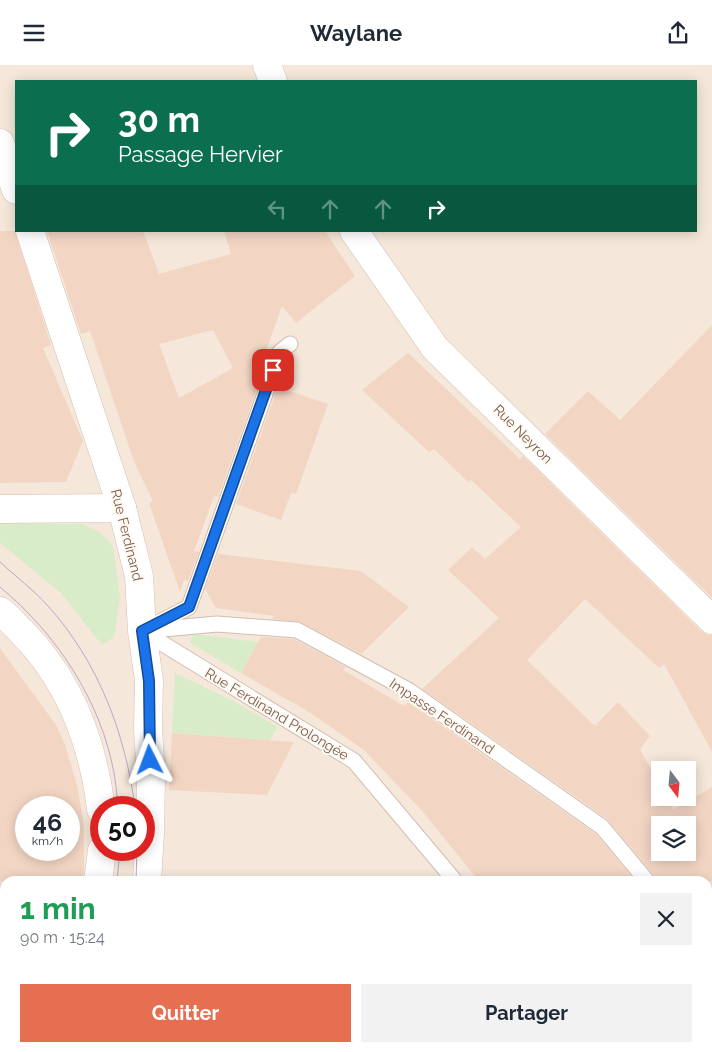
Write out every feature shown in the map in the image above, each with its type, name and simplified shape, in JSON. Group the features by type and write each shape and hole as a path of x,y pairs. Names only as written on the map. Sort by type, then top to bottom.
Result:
{"street":[{"path":"267,65 273,80"},
{"path":"0,143 15,187"},
{"name":"Rue Ferdinand","path":"30,232 122,508 139,576 142,631 149,681 148,729 151,775 147,876"},
{"name":"Rue Neyron","path":"355,232 435,348 712,620"},
{"path":"0,509 122,508"},
{"path":"0,611 35,645 64,686 84,731 97,778 99,796"},
{"path":"99,876 101,861"}],"lane":[{"path":"142,631 189,607 280,352 290,344"},
{"name":"Impasse Ferdinand","path":"142,631 217,624 296,629 408,690 602,827 642,876"},
{"name":"Rue Ferdinand Prolongée","path":"142,631 354,761 451,876"}],"shaded area":[{"path":"0,65 712,65 712,876 0,876"}],"green space":[{"path":"0,523 83,524 101,533 113,546 120,598 114,637 102,645 61,593 0,543"},
{"path":"193,634 258,642 241,673 190,643"},
{"path":"175,673 231,700 278,727 270,740 172,733"}],"building":[{"path":"0,231 15,231 51,345 43,348 83,441 66,482 0,483"},
{"path":"47,232 143,232 159,274 231,254 224,232 326,232 355,276 296,323 282,306 256,379 260,381 218,497 214,496 194,551 199,552 188,581 184,580 180,592 149,503 153,501 135,464 90,331 81,334","holes":["213,330 233,368 179,398 159,344"]},
{"path":"712,325 712,598 545,434 588,391 620,420"},
{"path":"408,353 520,459 523,456 701,631 712,635 712,752 664,664 659,668 585,599 527,660 595,726 618,702 650,736 640,749 651,769 651,806 671,806 673,810 680,806 696,806 696,796 712,787 712,876 654,876 607,819 422,689 499,618 448,570 472,547 485,559 521,527 471,480 468,482 434,449 429,452 362,390"},
{"path":"278,387 328,404 296,494 291,493 281,520 236,504"},
{"path":"218,554 361,571 409,607 361,654 301,622 272,619 274,616 216,608 205,589"},
{"path":"261,637 294,639 346,667 343,670 404,706 408,702 596,834 631,876 475,876 421,810 364,750 309,712 241,673"},
{"path":"0,648 56,725 65,745 79,796 15,796 15,861 80,861 80,802 84,825 83,876 0,876"},
{"path":"172,733 294,742 267,795 169,790"}],"tram line":[{"path":"0,562 48,606 82,651 107,700 117,726 133,796"},
{"path":"0,587 40,625 73,670 87,695 99,720 108,746 117,796"},
{"path":"117,876 119,861"},
{"path":"136,876 137,861"}],"route":[{"path":"150,760 148,729 149,681 142,631 189,607 273,370"}]}
